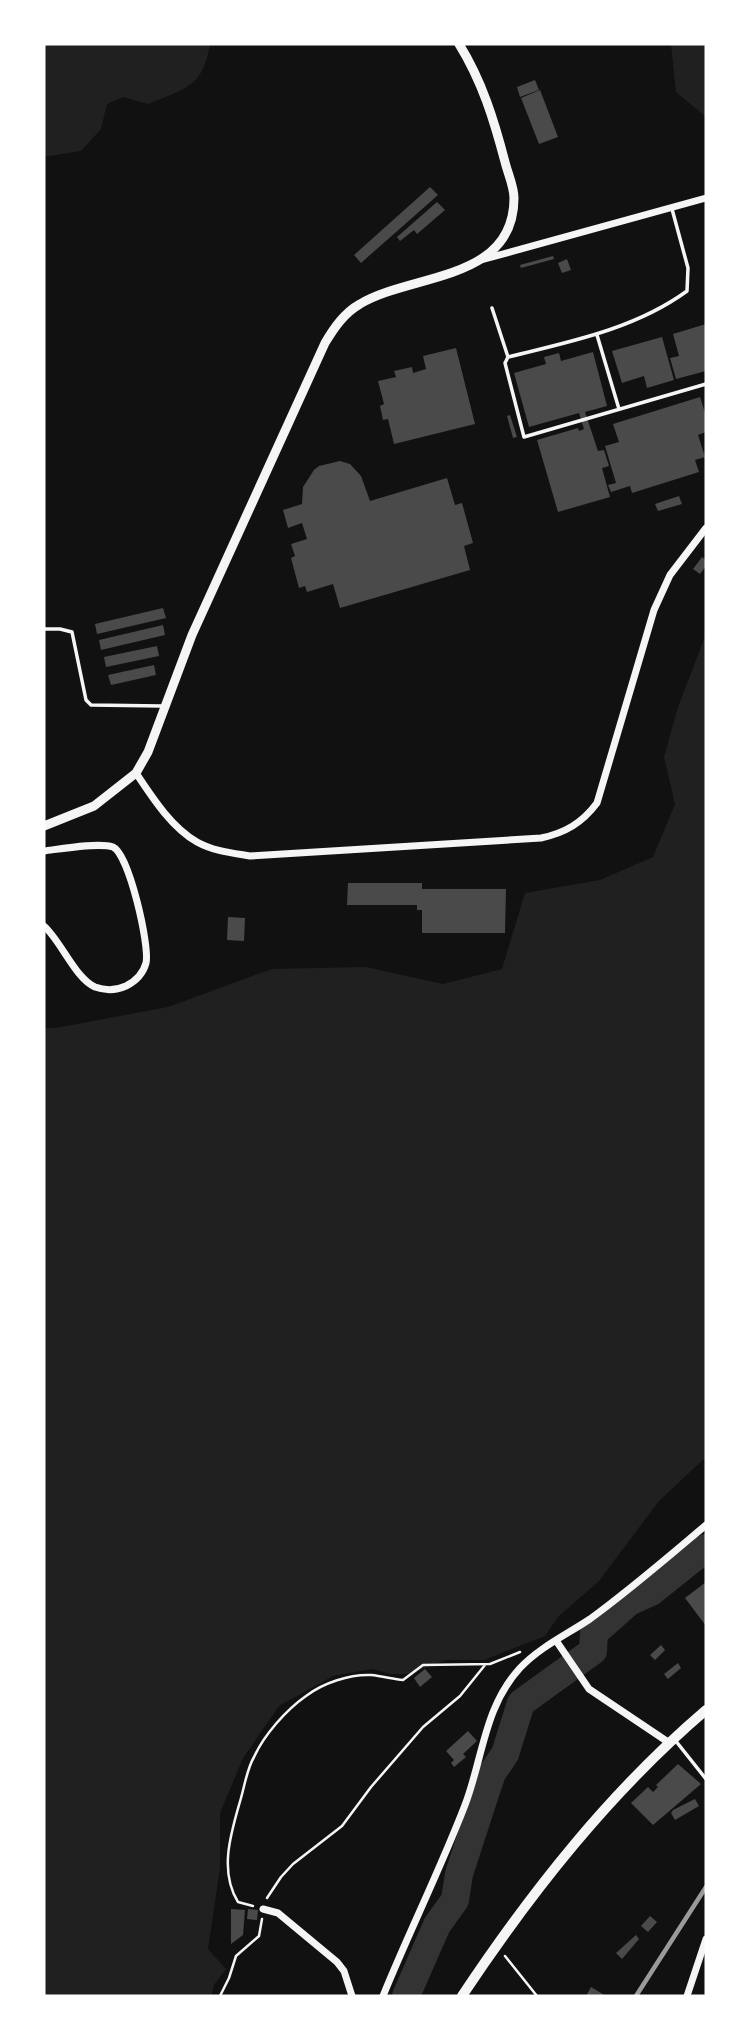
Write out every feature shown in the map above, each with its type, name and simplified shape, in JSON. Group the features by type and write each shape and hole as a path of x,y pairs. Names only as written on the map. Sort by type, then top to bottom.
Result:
{"highway":[{"path":"463,1996 496,1946 588,1827 671,1740 706,1710"}],"street":[{"path":"459,44 484,90 514,196 513,214 506,234 494,250 481,260"},
{"path":"44,825 94,806 136,773 148,752 192,635 325,343 338,323 357,305 378,294 462,269 481,260 706,198"},
{"path":"136,773 155,801 196,842 214,849 250,856 558,835 584,820 597,803 654,610 670,575 706,528"},
{"path":"44,851 112,846 120,852 133,889 147,949 141,975 127,986 111,991 92,986 44,926"},
{"path":"383,1996 445,1856 467,1801 492,1713 509,1683 538,1653 609,1605 706,1525"},
{"path":"557,1642 589,1689 671,1740"},
{"path":"262,1909 278,1913 337,1962 344,1971 352,1996"},
{"path":"687,1996 706,1939"}],"lane":[{"path":"508,357 597,335 672,302 687,291 688,268 672,207"},
{"path":"492,308 508,357 505,363 524,437 706,384"},
{"path":"597,335 619,410"},
{"path":"44,629 72,632 86,700 91,705 164,706"},
{"path":"671,1740 706,1779"}],"path":[{"path":"262,1909 238,1902 235,1897 229,1877 228,1847 254,1756 288,1712 306,1695 350,1677 372,1675 403,1680 423,1665 485,1665 525,1650"},
{"path":"220,1996 236,1956 259,1936 262,1909 281,1877 323,1838 342,1826 371,1787 423,1727 460,1696 485,1665"},
{"path":"496,1946 537,1996"}],"shaded area":[{"path":"44,44 210,44 203,69 197,78 182,90 148,104 123,97 107,104 101,129 81,151 44,157"},
{"path":"671,44 706,44 706,117 676,92"},
{"path":"706,634 706,1457 659,1501 599,1581 558,1617 545,1636 484,1660 446,1660 408,1674 391,1674 372,1669 333,1676 279,1706 243,1758 220,1813 220,1868 208,1949 226,1969 214,1985 211,1996 44,1996 44,1028 168,1007 272,969 366,967 443,984 502,969 525,893 600,880 653,857 675,804 664,757 678,707"}],"building":[{"path":"535,80 539,90 520,97 517,87"},
{"path":"540,90 558,137 539,144 521,98"},
{"path":"430,187 438,195 361,263 354,255"},
{"path":"437,202 445,210 417,234 414,230 400,241 397,237"},
{"path":"553,256 554,259 521,268 520,265"},
{"path":"567,259 571,270 562,273 558,263"},
{"path":"706,324 706,371 676,379 670,358 679,356 673,334"},
{"path":"662,337 674,380 647,388 644,376 622,383 612,351"},
{"path":"456,348 475,424 394,444 388,419 383,420 380,406 384,404 378,381 396,377 394,371 412,367 413,373 426,369 423,356"},
{"path":"593,352 607,406 585,412 598,451 604,450 609,466 602,468 610,497 558,512 537,440 578,428 579,431 584,429 579,413 529,427 514,373 546,364 544,357 559,353 561,361"},
{"path":"700,397 706,416 706,432 698,435 705,457 695,460 699,472 632,493 630,486 611,492 608,485 616,483 605,446 619,442 613,424"},
{"path":"510,415 517,437 513,438 507,416"},
{"path":"340,461 350,464 361,476 370,501 447,478 455,505 462,503 473,543 464,546 470,570 340,608 333,584 307,592 305,586 299,588 291,558 295,556 291,544 307,539 302,523 288,528 283,510 302,504 303,487 314,470 319,466"},
{"path":"679,496 682,504 658,511 655,504"},
{"path":"702,557 706,560 706,566 700,574 693,569"},
{"path":"163,608 166,618 97,634 95,624"},
{"path":"163,625 165,635 101,650 99,640"},
{"path":"157,646 159,656 106,667 104,657"},
{"path":"154,665 156,675 111,685 108,675"},
{"path":"348,883 422,883 422,889 506,889 505,933 422,933 422,910 417,910 417,905 347,905"},
{"path":"228,917 245,918 244,941 227,940"},
{"path":"706,1582 706,1626 685,1598"},
{"path":"661,1645 665,1650 655,1660 650,1655"},
{"path":"678,1663 681,1668 668,1679 664,1674"},
{"path":"425,1669 432,1677 420,1687 414,1678"},
{"path":"468,1731 477,1741 463,1754 466,1757 454,1767 451,1763 454,1760 446,1751"},
{"path":"678,1764 701,1784 653,1825 631,1803 648,1787 653,1792 658,1787 656,1785"},
{"path":"695,1799 699,1806 675,1820 671,1813 673,1810"},
{"path":"231,1909 245,1910 243,1935 231,1944"},
{"path":"248,1909 258,1910 257,1920 247,1919"},
{"path":"650,1916 657,1922 648,1932 641,1926"},
{"path":"636,1935 639,1939 622,1959 616,1953"},
{"path":"591,1987 606,1996 586,1996"}],"waterway":[{"path":"406,1996 437,1925 455,1900 459,1874 492,1773 505,1754 521,1703 593,1651 594,1633 629,1602 651,1592 706,1548"}],"railway":[{"path":"636,1996 706,1887"}]}
